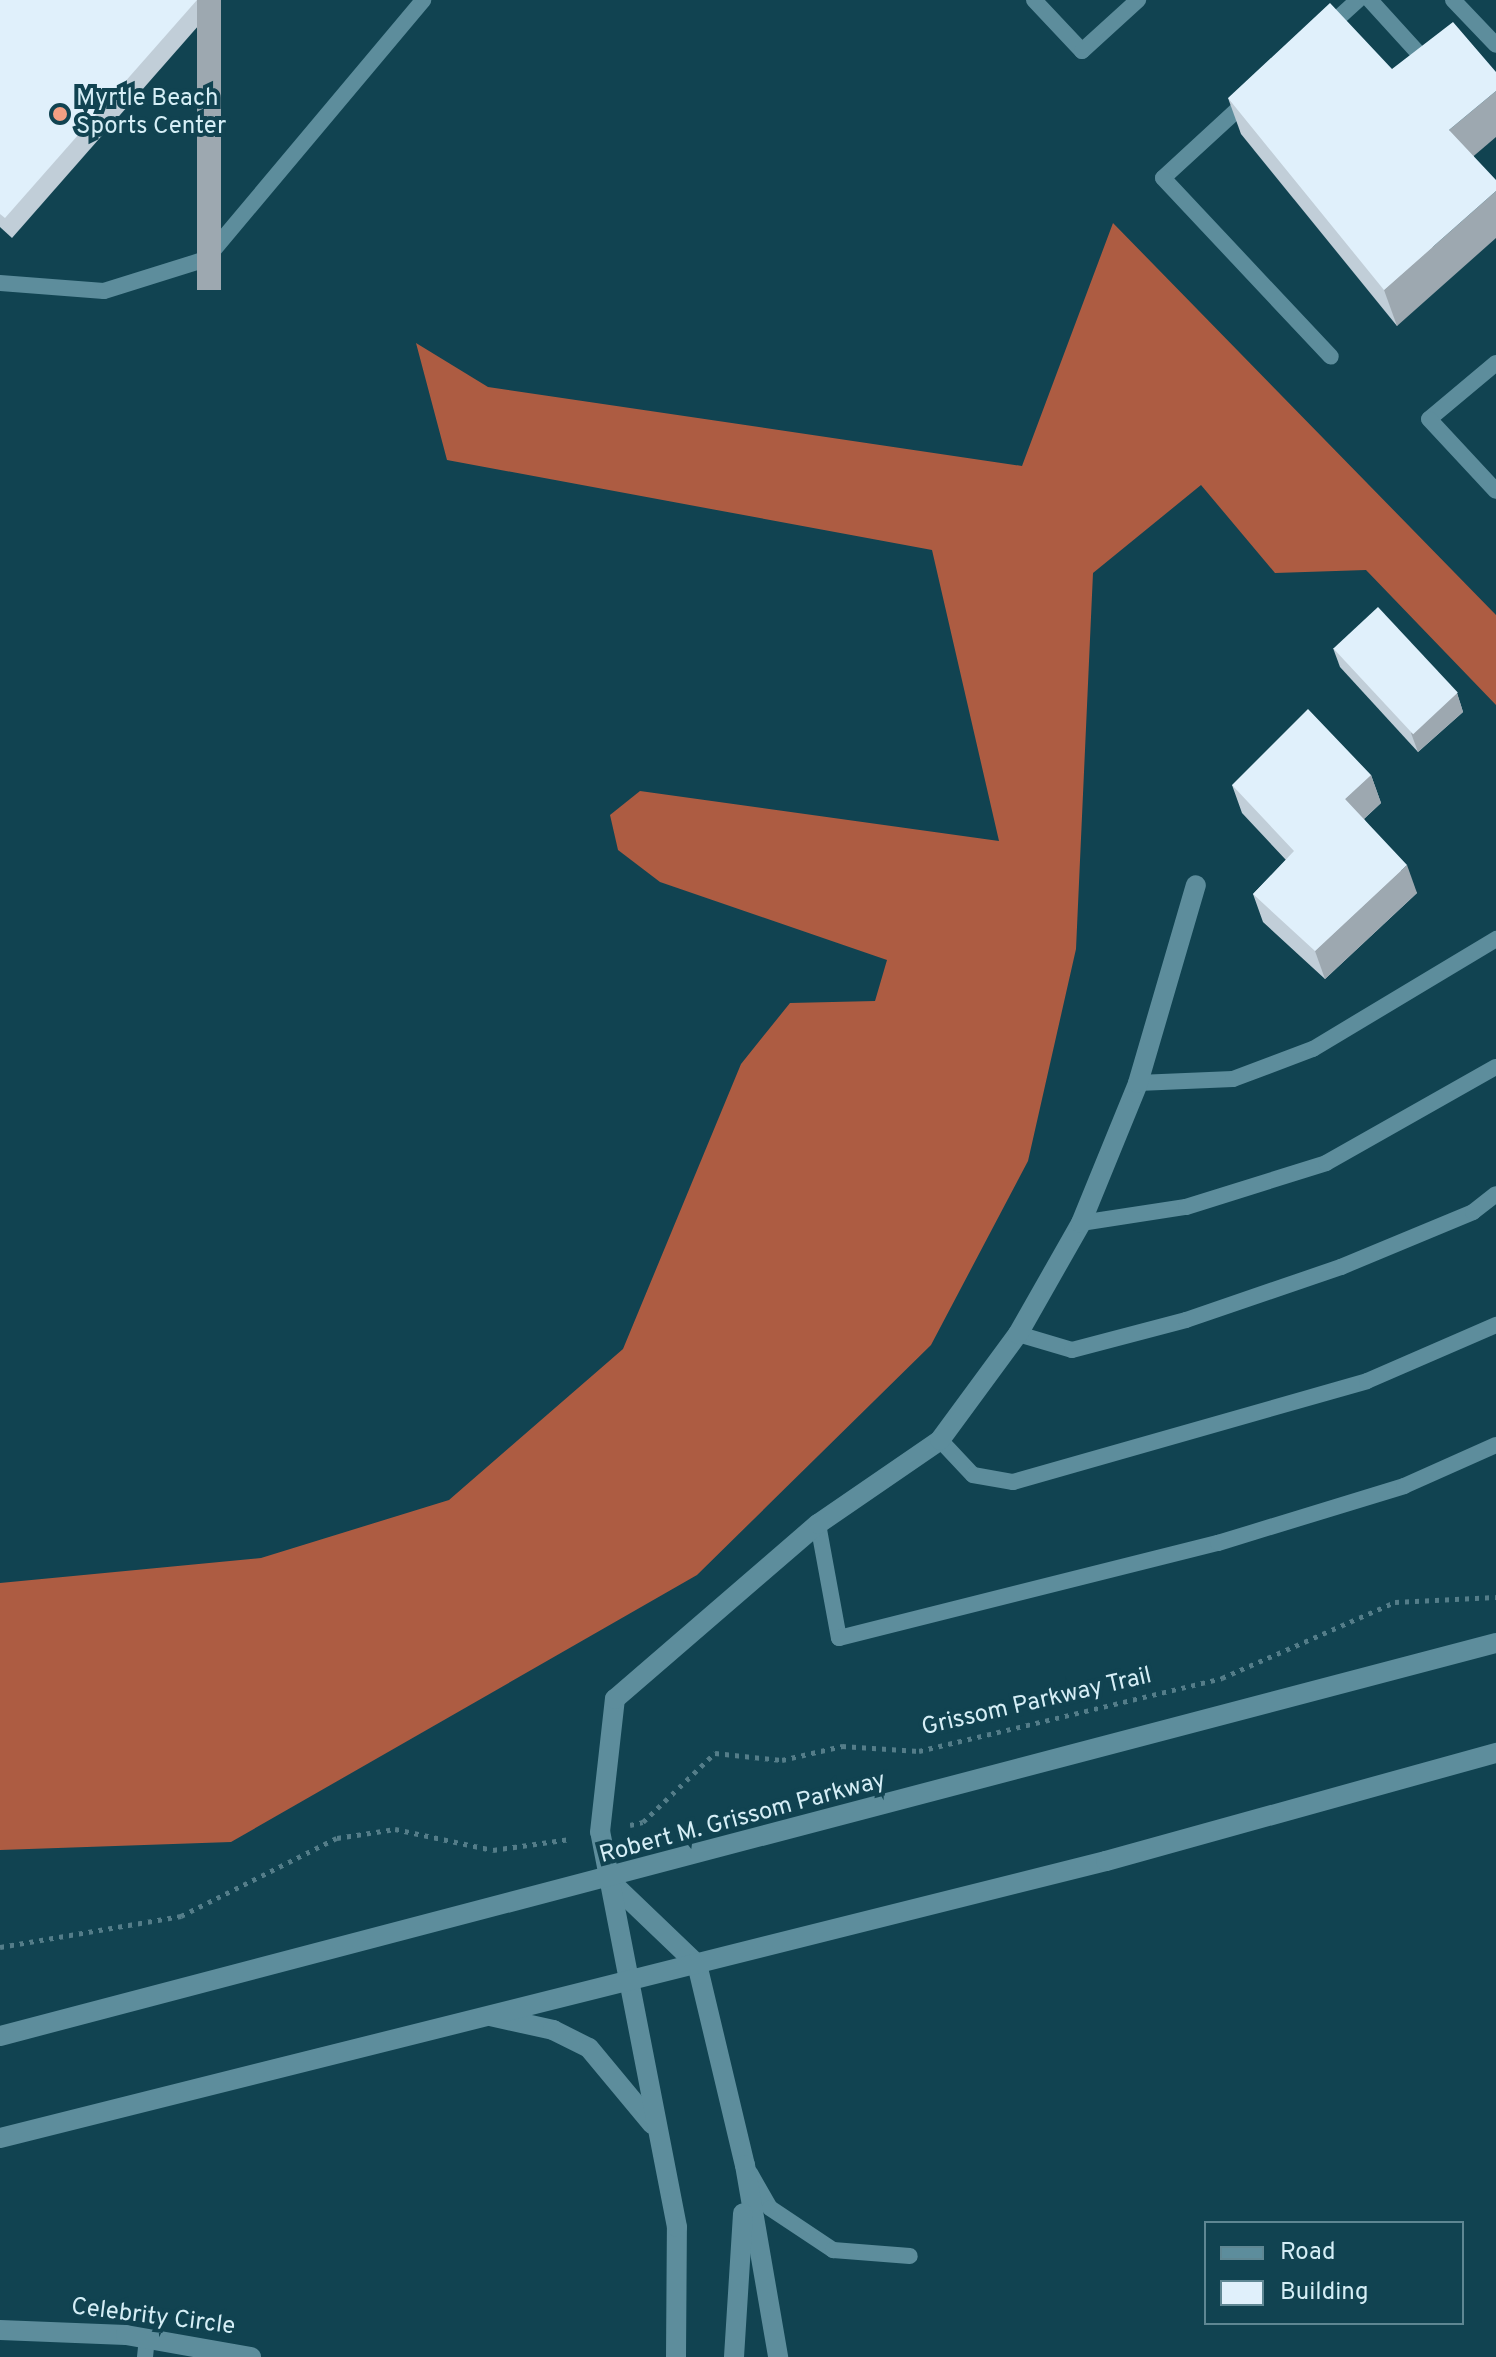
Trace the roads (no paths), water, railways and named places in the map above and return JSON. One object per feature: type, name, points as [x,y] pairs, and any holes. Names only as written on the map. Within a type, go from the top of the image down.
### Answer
[{"type":"main road","points":[[676,2357],[677,2227],[652,2124],[600,1832],[615,1699],[818,1524],[940,1440],[1018,1334],[1081,1223],[1138,1083],[1196,885]]},
{"type":"main road","name":"Robert M. Grissom Parkway","points":[[0,2036],[610,1881],[1496,1643]]},
{"type":"main road","points":[[0,2138],[697,1964],[1496,1753]]},
{"type":"main road","points":[[610,1881],[697,1964],[745,2165],[778,2357]]},
{"type":"main road","points":[[490,2016],[553,2030],[589,2048],[652,2124]]},
{"type":"main road","points":[[734,2357],[745,2165]]},
{"type":"main road","name":"Celebrity Circle","points":[[0,2330],[251,2357]]},
{"type":"lane","points":[[0,283],[104,291],[206,259],[423,0]]},
{"type":"lane","points":[[1034,0],[1082,51],[1138,0]]},
{"type":"lane","points":[[1312,42],[1358,0]]},
{"type":"lane","points":[[1370,0],[1441,78]]},
{"type":"lane","points":[[1453,0],[1496,45]]},
{"type":"lane","points":[[1266,84],[1163,178],[1331,357]]},
{"type":"lane","points":[[1496,363],[1429,419],[1496,491]]},
{"type":"lane","points":[[1138,1083],[1233,1079],[1313,1049],[1496,939]]},
{"type":"lane","points":[[1081,1223],[1186,1207],[1326,1163],[1496,1067]]},
{"type":"lane","points":[[1018,1334],[1072,1350],[1186,1320],[1341,1267],[1473,1212],[1496,1194]]},
{"type":"lane","points":[[940,1440],[973,1475],[1013,1482],[1367,1381],[1496,1325]]},
{"type":"lane","points":[[818,1524],[839,1638],[1218,1543],[1404,1486],[1496,1445]]},
{"type":"lane","points":[[745,2165],[770,2208],[833,2250],[910,2256]]},
{"type":"place","name":"Myrtle Beach Sports Center","points":[[60,114]]}]
